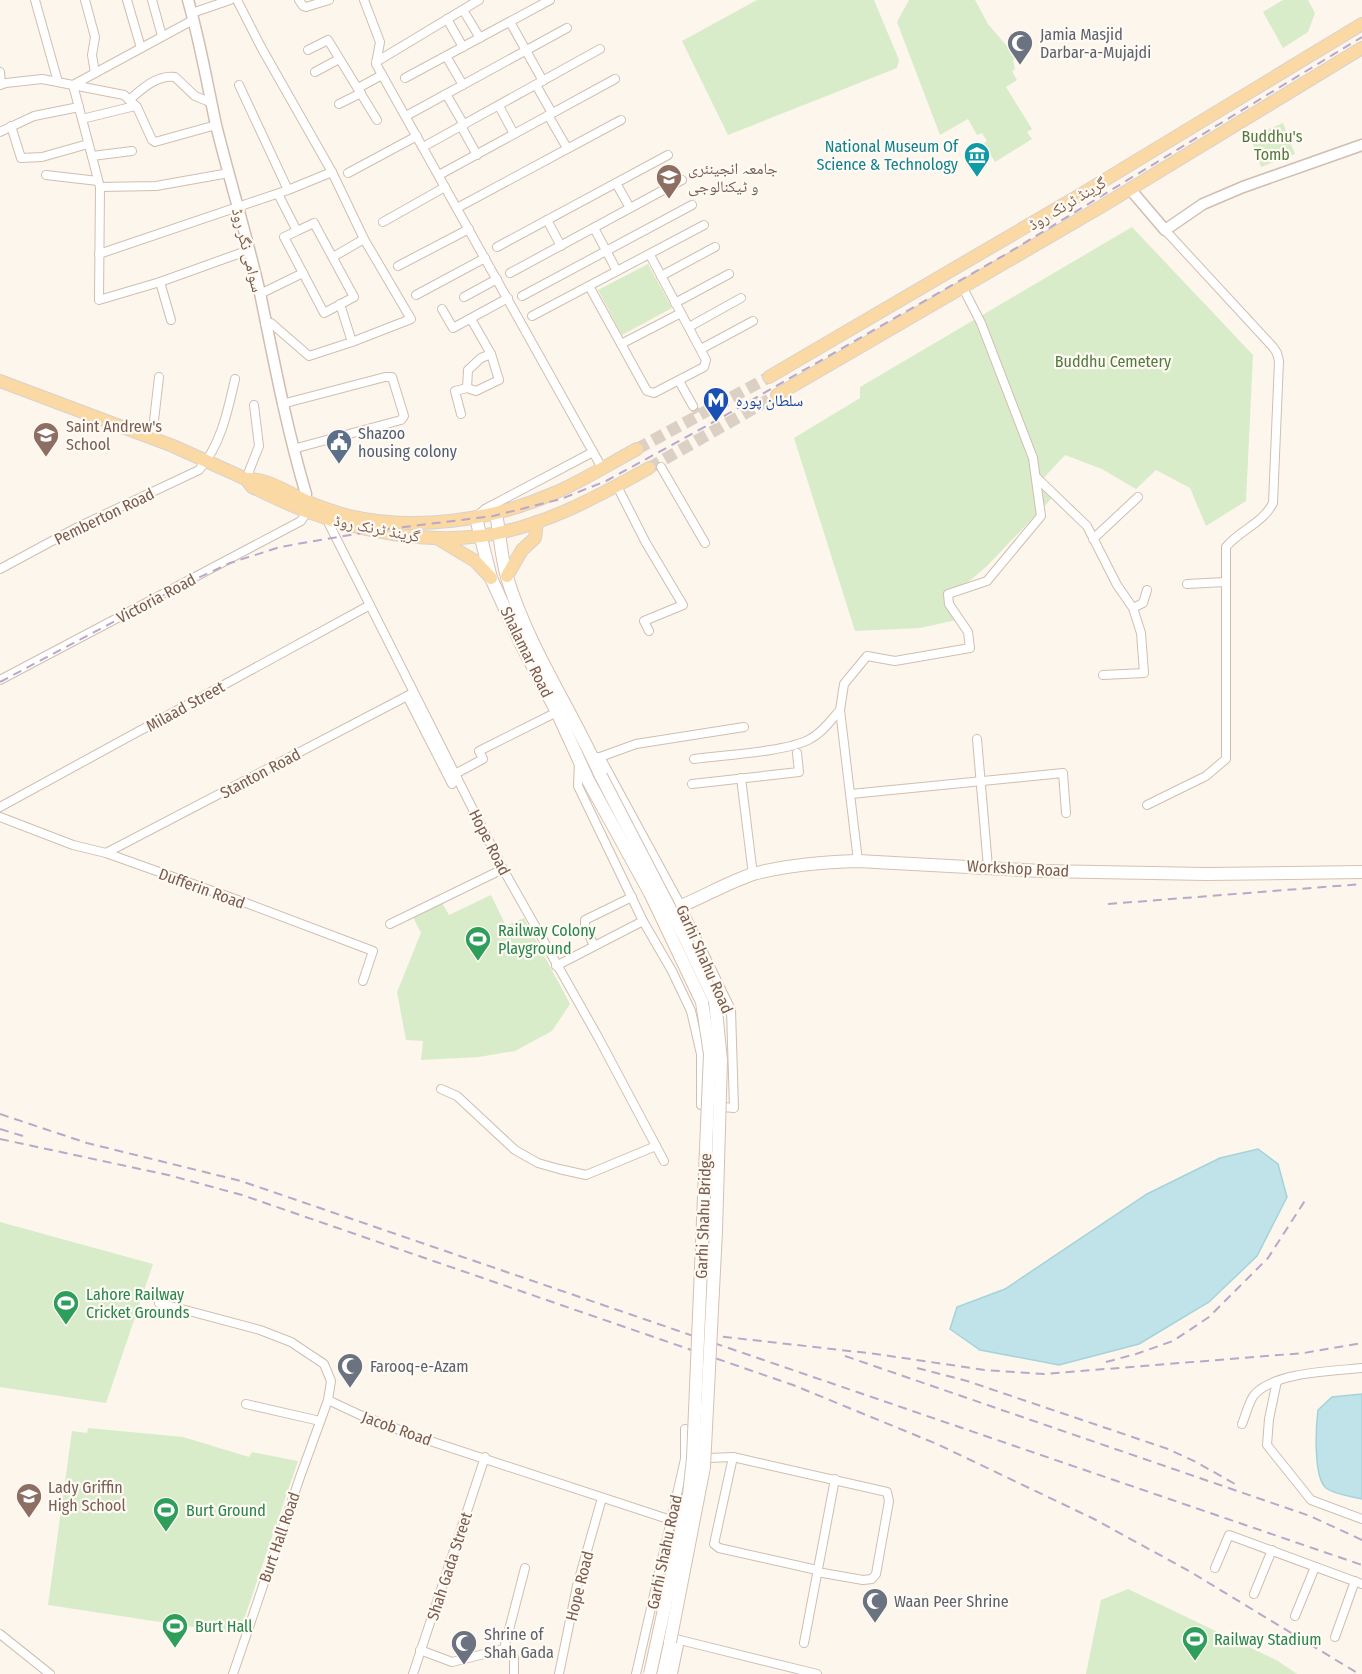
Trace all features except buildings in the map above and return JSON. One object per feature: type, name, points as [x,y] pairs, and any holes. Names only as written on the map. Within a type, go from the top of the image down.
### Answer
[{"type":"main road","name":"گرینڈ ٹرنک روڈ","points":[[769,377],[1080,195],[1362,24]]},
{"type":"main road","name":"گرینڈ ٹرنک روڈ","points":[[777,395],[1130,189],[1362,48]]},
{"type":"main road","name":"گرینڈ ٹرنک روڈ","points":[[0,381],[152,438],[246,479],[252,487],[305,506],[382,521],[431,521],[476,518],[496,514],[552,495],[637,449]]},
{"type":"main road","name":"گرینڈ ٹرنک روڈ","points":[[305,506],[326,518],[376,531],[437,537],[481,536],[537,522],[655,468]]},
{"type":"main road","name":"Shalamar Road","points":[[496,514],[507,576],[531,636],[596,757],[595,779]]},
{"type":"main road","name":"Shalamar Road","points":[[476,518],[491,578],[522,646],[557,712],[579,762],[595,779]]},
{"type":"main road","points":[[507,576],[522,550],[535,538],[537,522]]},
{"type":"main road","points":[[437,537],[475,561],[491,578]]},
{"type":"main road","name":"Garhi Shahu Bridge","points":[[595,779],[715,1001],[721,1060],[716,1231],[704,1467],[675,1641],[663,1674]]},
{"type":"main road","name":"Garhi Shahu Bridge","points":[[595,779],[702,1002],[710,1054],[693,1458],[688,1495],[650,1674]]},
{"type":"main road","name":"Workshop Road","points":[[681,906],[753,874],[804,864],[858,861],[1041,870],[1207,874],[1362,872]]},
{"type":"street","points":[[35,0],[57,82]]},
{"type":"street","points":[[85,0],[95,37],[92,55],[95,73]]},
{"type":"street","points":[[127,0],[141,48]]},
{"type":"street","points":[[152,0],[162,36]]},
{"type":"street","name":"سوامی نگر روڈ","points":[[188,0],[216,125],[260,294],[282,404],[306,494],[305,506]]},
{"type":"street","points":[[73,85],[162,36],[193,16],[230,0]]},
{"type":"street","points":[[237,0],[332,172],[364,238],[411,319],[309,356],[271,323],[265,323]]},
{"type":"street","points":[[299,0],[306,7],[329,0]]},
{"type":"street","points":[[364,0],[380,42],[376,62],[382,75],[602,468]]},
{"type":"street","points":[[376,62],[479,0]]},
{"type":"street","points":[[405,78],[550,0]]},
{"type":"street","points":[[463,10],[480,38]]},
{"type":"street","points":[[447,19],[463,47]]},
{"type":"street","points":[[510,22],[540,83],[550,114],[567,148]]},
{"type":"street","points":[[406,116],[567,28]]},
{"type":"street","points":[[308,50],[328,40],[377,120]]},
{"type":"street","points":[[423,147],[600,49]]},
{"type":"street","points":[[446,56],[463,85]]},
{"type":"street","points":[[315,72],[339,59]]},
{"type":"street","points":[[0,72],[1,85],[42,80],[124,95],[132,103],[155,142],[216,125]]},
{"type":"street","points":[[339,104],[382,75]]},
{"type":"street","points":[[82,119],[132,103],[148,84],[171,76],[195,96],[212,103]]},
{"type":"street","points":[[439,175],[615,78]]},
{"type":"street","points":[[73,85],[99,184],[99,300],[160,282],[249,250]]},
{"type":"street","points":[[239,85],[288,190]]},
{"type":"street","points":[[446,94],[477,154]]},
{"type":"street","points":[[498,106],[514,134]]},
{"type":"street","points":[[0,132],[34,116],[79,107]]},
{"type":"street","points":[[457,208],[621,120]]},
{"type":"street","points":[[11,126],[21,158],[42,157],[88,144]]},
{"type":"street","points":[[348,173],[417,136]]},
{"type":"street","points":[[1165,230],[1203,204],[1362,145]]},
{"type":"street","points":[[92,156],[132,151]]},
{"type":"street","points":[[497,247],[668,155]]},
{"type":"street","points":[[99,254],[278,194],[332,172]]},
{"type":"street","points":[[46,175],[99,184],[156,186],[229,173]]},
{"type":"street","points":[[510,273],[682,180]]},
{"type":"street","points":[[616,183],[630,208]]},
{"type":"street","points":[[383,222],[445,187]]},
{"type":"street","points":[[1130,189],[1277,353],[1273,503],[1265,516],[1226,547],[1226,759],[1206,776],[1147,805]]},
{"type":"street","points":[[278,194],[297,231]]},
{"type":"street","points":[[522,296],[692,204]]},
{"type":"street","points":[[547,220],[561,246]]},
{"type":"street","points":[[315,223],[333,257],[354,297],[324,313],[284,237],[315,223]]},
{"type":"street","points":[[532,316],[704,225]]},
{"type":"street","points":[[594,228],[617,271]]},
{"type":"street","points":[[398,266],[469,229]]},
{"type":"street","points":[[333,257],[364,238]]},
{"type":"street","points":[[661,276],[715,247]]},
{"type":"street","points":[[589,286],[647,391],[654,393],[679,381],[704,367],[706,360],[650,255]]},
{"type":"street","points":[[416,294],[485,258]]},
{"type":"street","points":[[260,294],[303,273]]},
{"type":"street","points":[[675,303],[729,274]]},
{"type":"street","points":[[464,297],[497,279]]},
{"type":"street","points":[[160,282],[171,320]]},
{"type":"street","points":[[858,861],[840,710],[844,684],[867,656],[895,661],[970,648],[968,632],[949,604],[948,594],[987,581],[1041,516],[1033,458],[981,323],[963,288]]},
{"type":"street","points":[[441,309],[453,328],[507,298]]},
{"type":"street","points":[[689,327],[741,298]]},
{"type":"street","points":[[340,304],[352,342]]},
{"type":"street","points":[[621,345],[681,313]]},
{"type":"street","points":[[461,414],[455,391],[467,388],[476,391],[499,380],[491,354],[471,318]]},
{"type":"street","points":[[701,349],[753,321]]},
{"type":"street","points":[[467,388],[468,370],[481,358],[491,354]]},
{"type":"street","points":[[152,438],[159,377]]},
{"type":"street","points":[[282,404],[386,377],[392,377],[400,398],[404,416],[401,420],[293,449]]},
{"type":"street","points":[[206,461],[227,414],[235,379]]},
{"type":"street","points":[[679,381],[693,406]]},
{"type":"street","points":[[246,479],[259,446],[254,405]]},
{"type":"street","points":[[476,518],[485,509],[593,452]]},
{"type":"street","name":"Pemberton Road","points":[[0,569],[78,527],[198,470],[206,461]]},
{"type":"street","points":[[655,468],[705,543]]},
{"type":"street","points":[[1036,477],[1087,526],[1117,585],[1133,608],[1141,633],[1144,673],[1103,675]]},
{"type":"street","points":[[618,486],[646,543],[683,605],[645,621],[649,631]]},
{"type":"street","points":[[1094,539],[1138,497]]},
{"type":"street","name":"Victoria Road","points":[[0,680],[301,521],[305,506]]},
{"type":"street","name":"Hope Road","points":[[326,518],[370,605],[410,695],[455,774],[502,869],[598,1037],[664,1161]]},
{"type":"street","points":[[1187,584],[1225,582]]},
{"type":"street","points":[[1133,608],[1143,603],[1147,590]]},
{"type":"street","name":"Milaad Street","points":[[0,807],[370,605]]},
{"type":"street","points":[[410,695],[452,784]]},
{"type":"street","name":"Stanton Road","points":[[106,853],[410,695]]},
{"type":"street","points":[[694,759],[792,746],[818,734],[840,710]]},
{"type":"street","points":[[455,774],[483,759],[479,751],[557,712]]},
{"type":"street","points":[[596,757],[636,744],[744,727]]},
{"type":"street","points":[[977,739],[988,867]]},
{"type":"street","points":[[692,784],[799,772],[797,753]]},
{"type":"street","name":"Garhi Shahu Road","points":[[579,762],[578,786],[643,921],[672,971],[694,1021],[701,1054],[701,1105],[734,1108],[731,1011],[681,906],[596,757]]},
{"type":"street","points":[[851,794],[1063,773],[1066,813]]},
{"type":"street","points":[[741,778],[753,874]]},
{"type":"street","name":"Dufferin Road","points":[[0,817],[73,845],[106,853],[373,951],[363,981]]},
{"type":"street","points":[[390,924],[502,869]]},
{"type":"street","points":[[594,946],[585,920],[632,897]]},
{"type":"street","points":[[556,966],[643,921]]},
{"type":"street","points":[[441,1089],[457,1096],[515,1150],[538,1163],[559,1169],[586,1175],[656,1146]]},
{"type":"street","points":[[159,1302],[260,1330],[291,1342],[324,1364],[331,1381],[328,1400]]},
{"type":"street","points":[[1242,1424],[1254,1395],[1277,1381],[1300,1374],[1362,1368]]},
{"type":"street","points":[[1277,1381],[1269,1419],[1267,1445],[1311,1500],[1362,1519]]},
{"type":"street","name":"Burt Hall Road","points":[[233,1674],[328,1400]]},
{"type":"street","name":"Jacob Road","points":[[328,1400],[421,1438],[485,1457],[671,1520]]},
{"type":"street","points":[[246,1404],[320,1421]]},
{"type":"street","name":"Garhi Shahu Road","points":[[636,1674],[684,1459],[685,1429]]},
{"type":"street","name":"Shah Gada Street","points":[[413,1674],[485,1457]]},
{"type":"street","points":[[684,1459],[733,1457],[884,1490],[889,1496],[876,1574],[869,1580],[863,1580],[719,1548],[714,1544],[733,1457]]},
{"type":"street","points":[[804,1643],[835,1479]]},
{"type":"street","name":"Hope Road","points":[[559,1674],[577,1586],[602,1498]]},
{"type":"street","points":[[1215,1568],[1229,1535],[1358,1583],[1335,1637]]},
{"type":"street","points":[[1254,1594],[1272,1550]]},
{"type":"street","points":[[1295,1616],[1315,1567]]},
{"type":"street","points":[[504,1649],[525,1569]]},
{"type":"street","points":[[647,1631],[675,1641],[798,1672],[817,1674]]},
{"type":"street","points":[[0,1634],[51,1674]]},
{"type":"street","points":[[672,1674],[675,1641]]},
{"type":"street","points":[[420,1650],[452,1662],[504,1649]]},
{"type":"street","points":[[504,1649],[514,1658],[515,1674]]},
{"type":"green space","points":[[757,0],[874,0],[899,60],[897,68],[728,135],[682,41]]},
{"type":"green space","points":[[909,0],[975,0],[988,24],[1017,58],[1013,60],[1015,69],[1012,71],[1017,80],[1006,87],[1032,129],[1027,132],[1032,139],[995,162],[984,143],[987,141],[982,133],[977,135],[968,119],[940,135],[897,22]]},
{"type":"green space","points":[[1283,0],[1308,0],[1315,13],[1308,32],[1283,48],[1263,12]]},
{"type":"green space","name":"Buddhu's Tomb","points":[[1283,123],[1295,154],[1261,167],[1250,137]]},
{"type":"green space","name":"Buddhu Cemetery","points":[[1132,227],[1253,355],[1246,501],[1206,526],[1190,488],[1156,470],[1136,489],[1102,469],[1065,455],[1040,482],[1054,496],[986,567],[949,598],[961,619],[920,628],[855,631],[794,438],[860,398],[860,387]]},
{"type":"green space","points":[[648,264],[672,308],[622,335],[598,290]]},
{"type":"green space","name":"Railway Colony Playground","points":[[491,895],[506,926],[524,918],[570,1004],[552,1031],[515,1051],[479,1057],[421,1060],[423,1041],[406,1040],[397,992],[421,933],[412,915],[441,901],[449,915]]},
{"type":"green space","name":"Lahore Railway Cricket Grounds","points":[[0,1222],[153,1264],[106,1403],[0,1387]]},
{"type":"green space","name":"Burt Ground","points":[[88,1428],[183,1437],[249,1457],[252,1452],[298,1461],[239,1634],[48,1605],[72,1431],[87,1433]]},
{"type":"green space","points":[[1128,1589],[1278,1661],[1297,1674],[1086,1674],[1101,1600]]},
{"type":"water","points":[[1258,1149],[1278,1164],[1287,1197],[1257,1256],[1209,1302],[1139,1344],[1059,1365],[980,1350],[950,1329],[957,1307],[1005,1289],[1147,1194],[1220,1158]]},
{"type":"water","points":[[1362,1394],[1362,1499],[1338,1494],[1326,1488],[1319,1473],[1316,1439],[1318,1410],[1332,1397]]},
{"type":"tunnel","points":[[637,449],[769,377]]},
{"type":"tunnel","points":[[649,468],[777,395]]},
{"type":"tunnel","points":[[693,406],[699,416]]},
{"type":"railway","points":[[0,682],[183,585],[230,563],[280,547],[380,530],[493,516],[561,499],[606,481],[1008,253],[1362,37]]},
{"type":"railway","points":[[1108,904],[1362,884]]},
{"type":"railway","points":[[0,1114],[87,1143],[241,1181],[1362,1565]]},
{"type":"railway","points":[[0,1129],[26,1137]]},
{"type":"railway","points":[[0,1139],[168,1175],[242,1195],[793,1385],[937,1444],[1094,1519],[1189,1571],[1359,1674]]},
{"type":"railway","points":[[1106,1362],[1173,1341],[1209,1317],[1268,1258],[1306,1199]]},
{"type":"railway","points":[[708,1335],[876,1354],[985,1370],[1044,1374],[1304,1353],[1362,1343]]},
{"type":"railway","points":[[845,1356],[1310,1516],[1362,1540]]},
{"type":"railway","points":[[917,1368],[967,1381],[1168,1449],[1235,1484]]},
{"type":"place","name":"Jamia Masjid Darbar-a-Mujajdi","points":[[1020,66]]},
{"type":"place","name":"National Museum Of Science & Technology","points":[[977,178]]},
{"type":"place","name":"جامعہ انجینئری و ٹیکنالوجی","points":[[669,200]]},
{"type":"place","name":"سلطان پورہ","points":[[716,423]]},
{"type":"place","name":"Saint Andrew's School","points":[[46,458]]},
{"type":"place","name":"Shazoo housing colony","points":[[339,465]]},
{"type":"place","name":"Railway Colony Playground","points":[[478,962]]},
{"type":"place","name":"Lahore Railway Cricket Grounds","points":[[66,1326]]},
{"type":"place","name":"Farooq-e-Azam","points":[[350,1389]]},
{"type":"place","name":"Lady Griffin High School","points":[[29,1519]]},
{"type":"place","name":"Burt Ground","points":[[166,1533]]},
{"type":"place","name":"Waan Peer Shrine","points":[[875,1624]]},
{"type":"place","name":"Burt Hall","points":[[175,1649]]},
{"type":"place","name":"Railway Stadium","points":[[1195,1662]]},
{"type":"place","name":"Shrine of Shah Gada","points":[[464,1666]]}]
